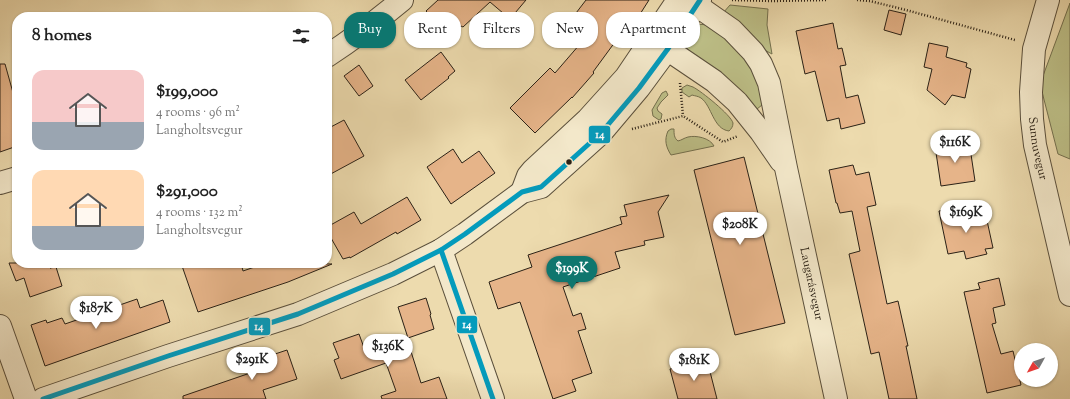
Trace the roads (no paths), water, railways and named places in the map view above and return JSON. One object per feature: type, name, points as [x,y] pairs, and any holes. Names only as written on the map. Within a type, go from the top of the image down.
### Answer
[{"type":"street","points":[[332,53],[402,0]]},
{"type":"street","name":"Sunnuvegur","points":[[1048,0],[1034,49],[1031,92],[1032,119],[1035,145],[1070,295]]},
{"type":"street","points":[[682,12],[690,1]]},
{"type":"street","name":"Laugarásvegur","points":[[690,1],[732,30],[753,52],[761,64],[769,83],[836,399]]},
{"type":"street","points":[[43,399],[168,356],[298,314],[393,274],[441,250],[522,192],[528,176],[550,166],[594,126],[632,82],[657,48]]},
{"type":"street","name":"Laugarásvegur","points":[[663,48],[714,82],[737,102],[761,132],[786,168]]},
{"type":"street","points":[[0,183],[12,179]]},
{"type":"street","points":[[441,250],[493,399]]},
{"type":"street","points":[[0,326],[26,399]]}]
